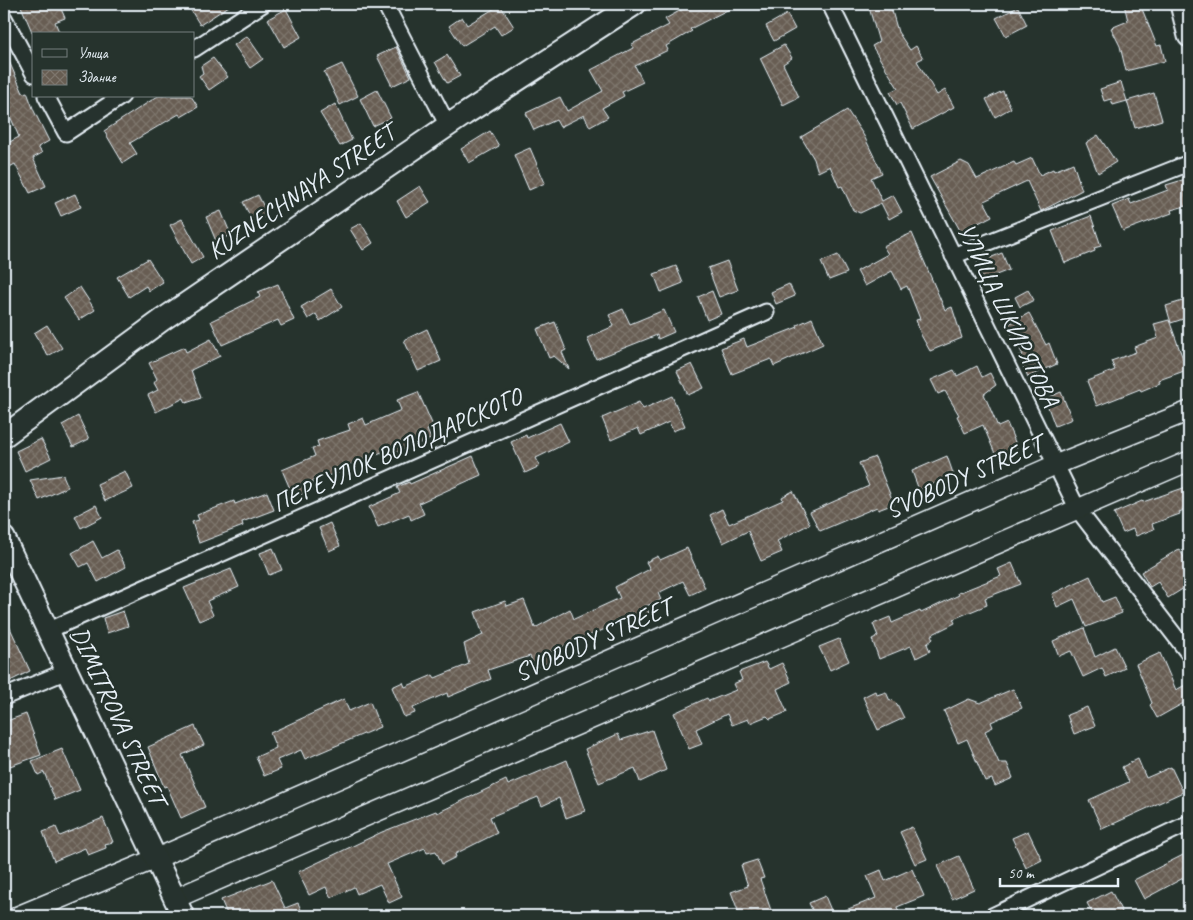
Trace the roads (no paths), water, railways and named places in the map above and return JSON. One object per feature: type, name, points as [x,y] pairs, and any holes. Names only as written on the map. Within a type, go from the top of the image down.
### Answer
[{"type":"main road","name":"KUZNECHNAYA STREET","points":[[4,436],[162,320],[448,126],[636,4]]},
{"type":"main road","points":[[1181,4],[1189,36]]},
{"type":"main road","name":"DIMITROVA STREET","points":[[4,538],[179,907]]},
{"type":"street","points":[[195,48],[263,4]]},
{"type":"street","points":[[385,4],[448,126]]},
{"type":"street","name":"УЛИЦА ШКИРЯТОВА","points":[[830,4],[1078,510],[1189,654]]},
{"type":"street","points":[[4,18],[32,70]]},
{"type":"street","points":[[47,98],[66,134],[119,98]]},
{"type":"street","points":[[953,256],[1189,163]]},
{"type":"street","name":"ПЕРЕУЛОК ВОЛОДАРСКОГО","points":[[48,631],[766,312]]},
{"type":"street","name":"SVOBODY STREET","points":[[18,916],[156,859],[1055,465],[1189,411]]},
{"type":"street","points":[[179,907],[1189,461]]},
{"type":"street","points":[[4,697],[67,671]]},
{"type":"street","points":[[992,916],[1189,823]]}]
